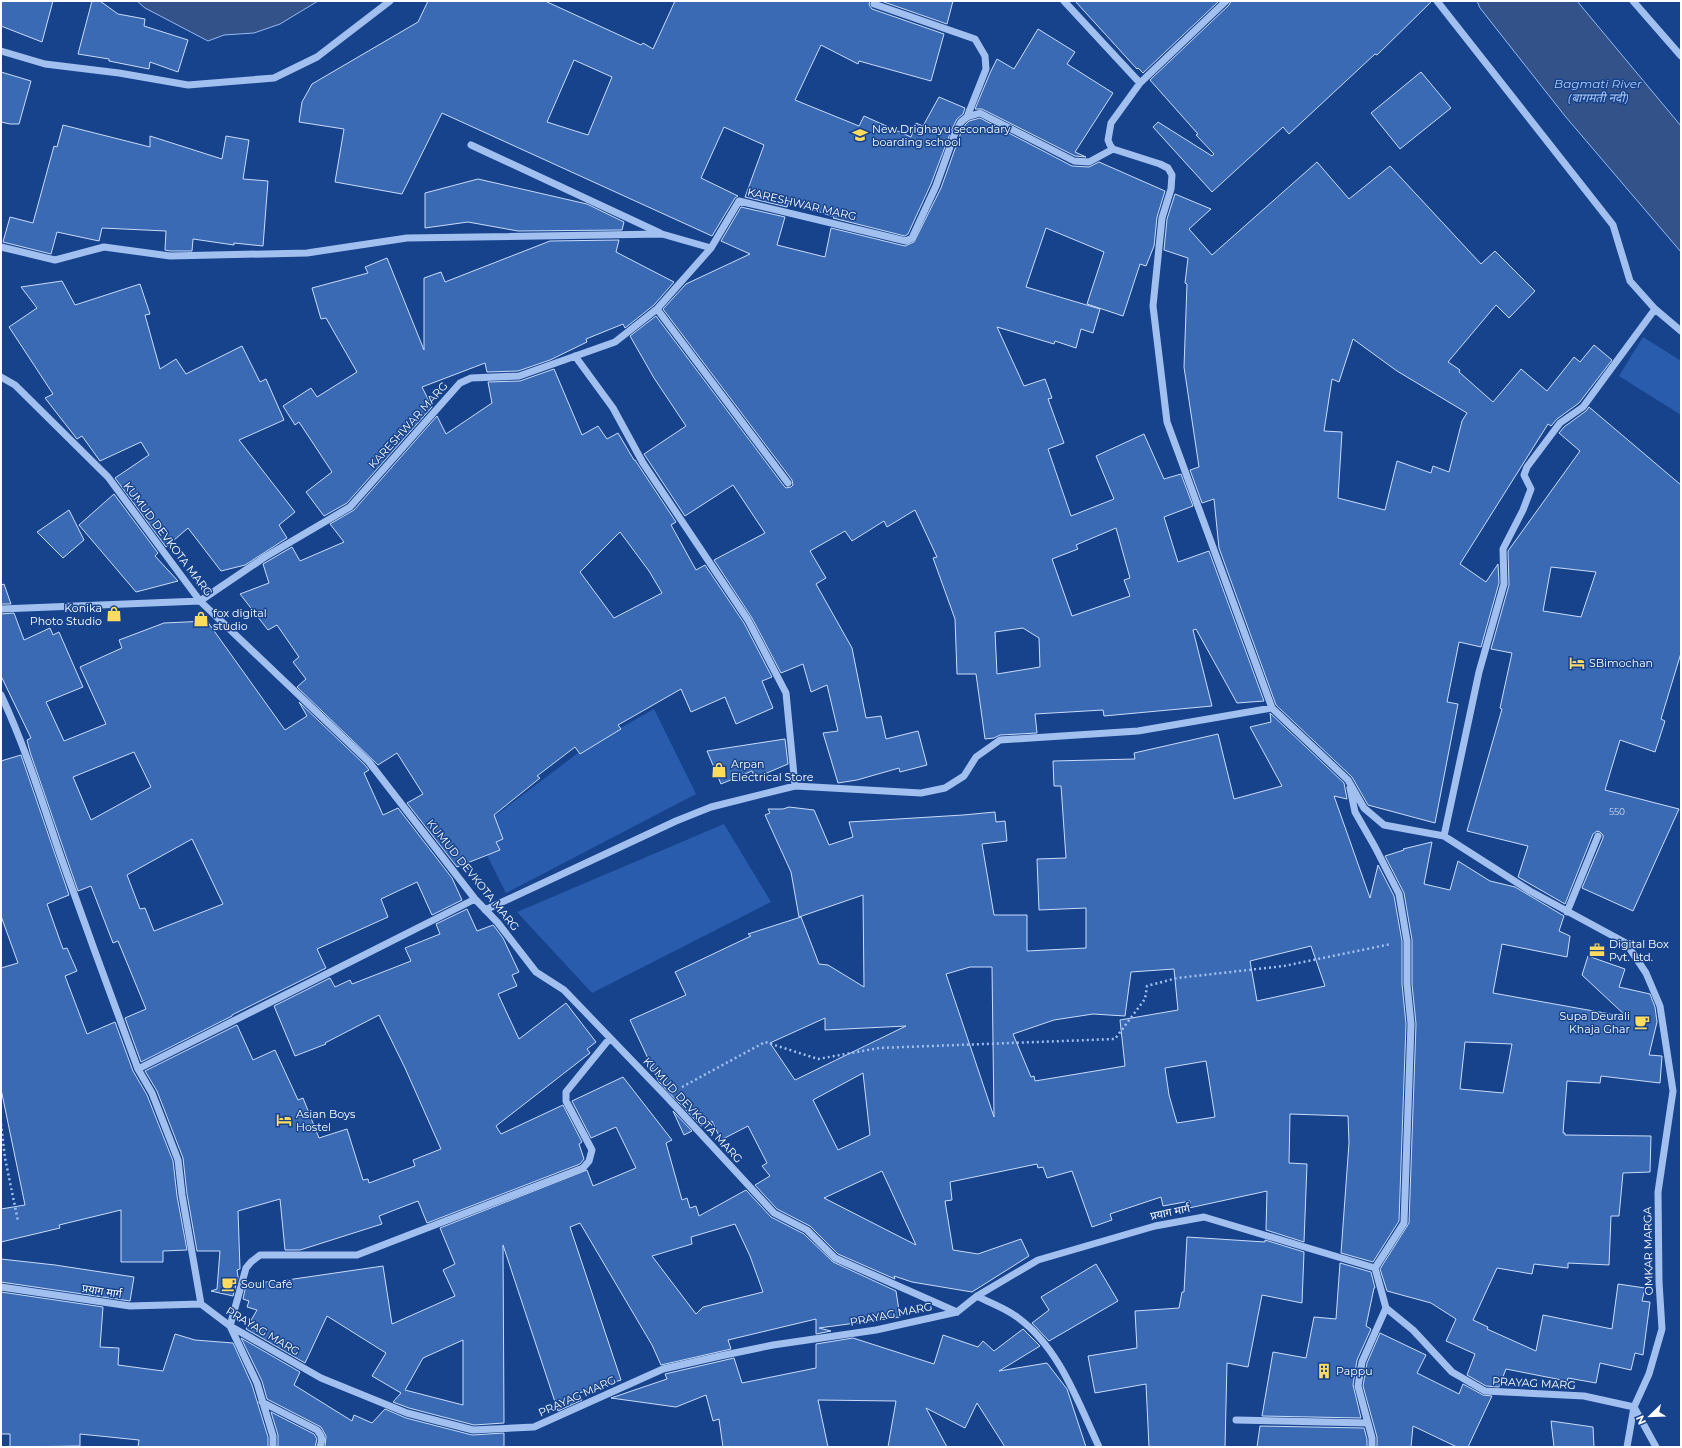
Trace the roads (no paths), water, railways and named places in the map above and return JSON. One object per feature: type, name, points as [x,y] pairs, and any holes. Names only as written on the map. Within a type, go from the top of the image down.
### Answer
[{"type":"street","points":[[1,51],[45,64],[119,73],[188,85],[274,78],[317,56],[390,1]]},
{"type":"street","points":[[1064,1],[1140,83]]},
{"type":"street","points":[[1226,1],[1140,83],[1111,123],[1108,140],[1113,149],[1168,168],[1172,176],[1172,189],[1162,218],[1153,306],[1167,422],[1272,708],[1348,780],[1364,808],[1384,825],[1444,836],[1478,672],[1504,584],[1503,549],[1523,510],[1531,489],[1524,475],[1527,467],[1560,423],[1583,407],[1655,309]]},
{"type":"street","points":[[1437,1],[1613,225],[1630,281],[1655,309],[1681,331]]},
{"type":"street","points":[[1633,1],[1681,56]]},
{"type":"street","points":[[874,4],[975,39],[985,56],[986,69],[967,117]]},
{"type":"street","points":[[967,117],[980,113],[1074,161],[1089,162],[1113,149]]},
{"type":"street","name":"KARESHWAR MARG","points":[[200,601],[265,558],[350,507],[460,383],[471,378],[519,376],[615,342],[657,309],[711,248],[739,201],[906,241],[912,238],[936,186],[955,133],[961,122],[967,117]]},
{"type":"street","points":[[471,145],[662,234],[711,248]]},
{"type":"street","points":[[1,247],[55,260],[104,247],[170,256],[307,253],[407,238],[662,234]]},
{"type":"street","points":[[657,309],[788,483]]},
{"type":"street","points":[[575,356],[613,408],[643,463],[748,620],[786,692],[794,786]]},
{"type":"street","name":"KUMUD DEVKOTA MARG","points":[[1,377],[15,385],[108,477],[200,601],[369,762],[474,899],[498,923],[536,972],[564,990],[666,1096],[774,1213],[806,1230],[835,1258],[957,1312]]},
{"type":"street","points":[[1,609],[200,601]]},
{"type":"street","points":[[1,695],[13,720],[26,754],[62,860],[138,1069],[152,1093],[178,1160],[182,1195],[201,1304]]},
{"type":"street","points":[[485,910],[676,821],[711,807],[794,786],[921,793],[945,788],[964,776],[976,757],[1000,740],[1138,731],[1272,708]]},
{"type":"street","points":[[1348,780],[1355,812],[1376,847],[1399,894],[1407,941],[1407,984],[1411,1024],[1404,1223],[1375,1268],[1386,1308],[1362,1362],[1358,1386],[1372,1438],[1372,1447]]},
{"type":"street","name":"OMKAR MARGA","points":[[1444,836],[1530,891],[1626,943],[1646,973],[1660,1006],[1673,1090],[1658,1192],[1659,1282],[1662,1329],[1649,1374],[1634,1407],[1628,1447]]},
{"type":"street","points":[[1567,912],[1598,836]]},
{"type":"street","points":[[138,1069],[474,899]]},
{"type":"street","points":[[274,1447],[273,1436],[257,1383],[230,1326],[246,1268],[260,1255],[357,1255],[583,1168],[589,1161],[592,1150],[566,1101],[566,1092],[610,1038]]},
{"type":"street","points":[[1673,1090],[1681,1093]]},
{"type":"street","name":"प्रयाग मार्ग","points":[[977,1296],[1038,1260],[1154,1226],[1204,1217],[1375,1268]]},
{"type":"street","name":"प्रयाग मार्ग","points":[[1,1287],[130,1306],[201,1304]]},
{"type":"street","points":[[977,1296],[1016,1316],[1036,1333],[1063,1372],[1099,1447]]},
{"type":"street","name":"PRAYAG MARG","points":[[201,1304],[230,1326],[321,1378],[408,1413],[473,1430],[534,1427],[663,1369],[773,1345],[876,1330],[957,1312],[977,1296]]},
{"type":"street","name":"PRAYAG MARG","points":[[1386,1308],[1413,1330],[1452,1372],[1485,1391],[1584,1396],[1634,1407]]},
{"type":"street","points":[[262,1402],[317,1430],[322,1435],[323,1441],[320,1447]]},
{"type":"street","points":[[1634,1407],[1656,1447]]},
{"type":"street","points":[[1236,1420],[1367,1423]]},
{"type":"water","points":[[137,1],[318,1],[280,24],[254,33],[224,35],[208,41],[145,8]]},
{"type":"water","name":"Bagmati River (बागमती नदी)","points":[[1477,1],[1577,1],[1681,126],[1681,252],[1565,116],[1480,8]]},
{"type":"place","name":"New Drighayu secondary boarding school","points":[[860,135]]},
{"type":"place","name":"Konika Photo Studio","points":[[114,614]]},
{"type":"place","name":"fox digital studio","points":[[201,619]]},
{"type":"place","name":"SBimochan","points":[[1577,663]]},
{"type":"place","name":"Arpan Electrical Store","points":[[719,770]]},
{"type":"place","name":"Digital Box Pvt. Ltd.","points":[[1597,950]]},
{"type":"place","name":"Supa Deurali Khaja Ghar","points":[[1642,1022]]},
{"type":"place","name":"Asian Boys Hostel","points":[[284,1120]]},
{"type":"place","name":"Soul Café","points":[[229,1284]]},
{"type":"place","name":"Pappu","points":[[1324,1371]]}]
